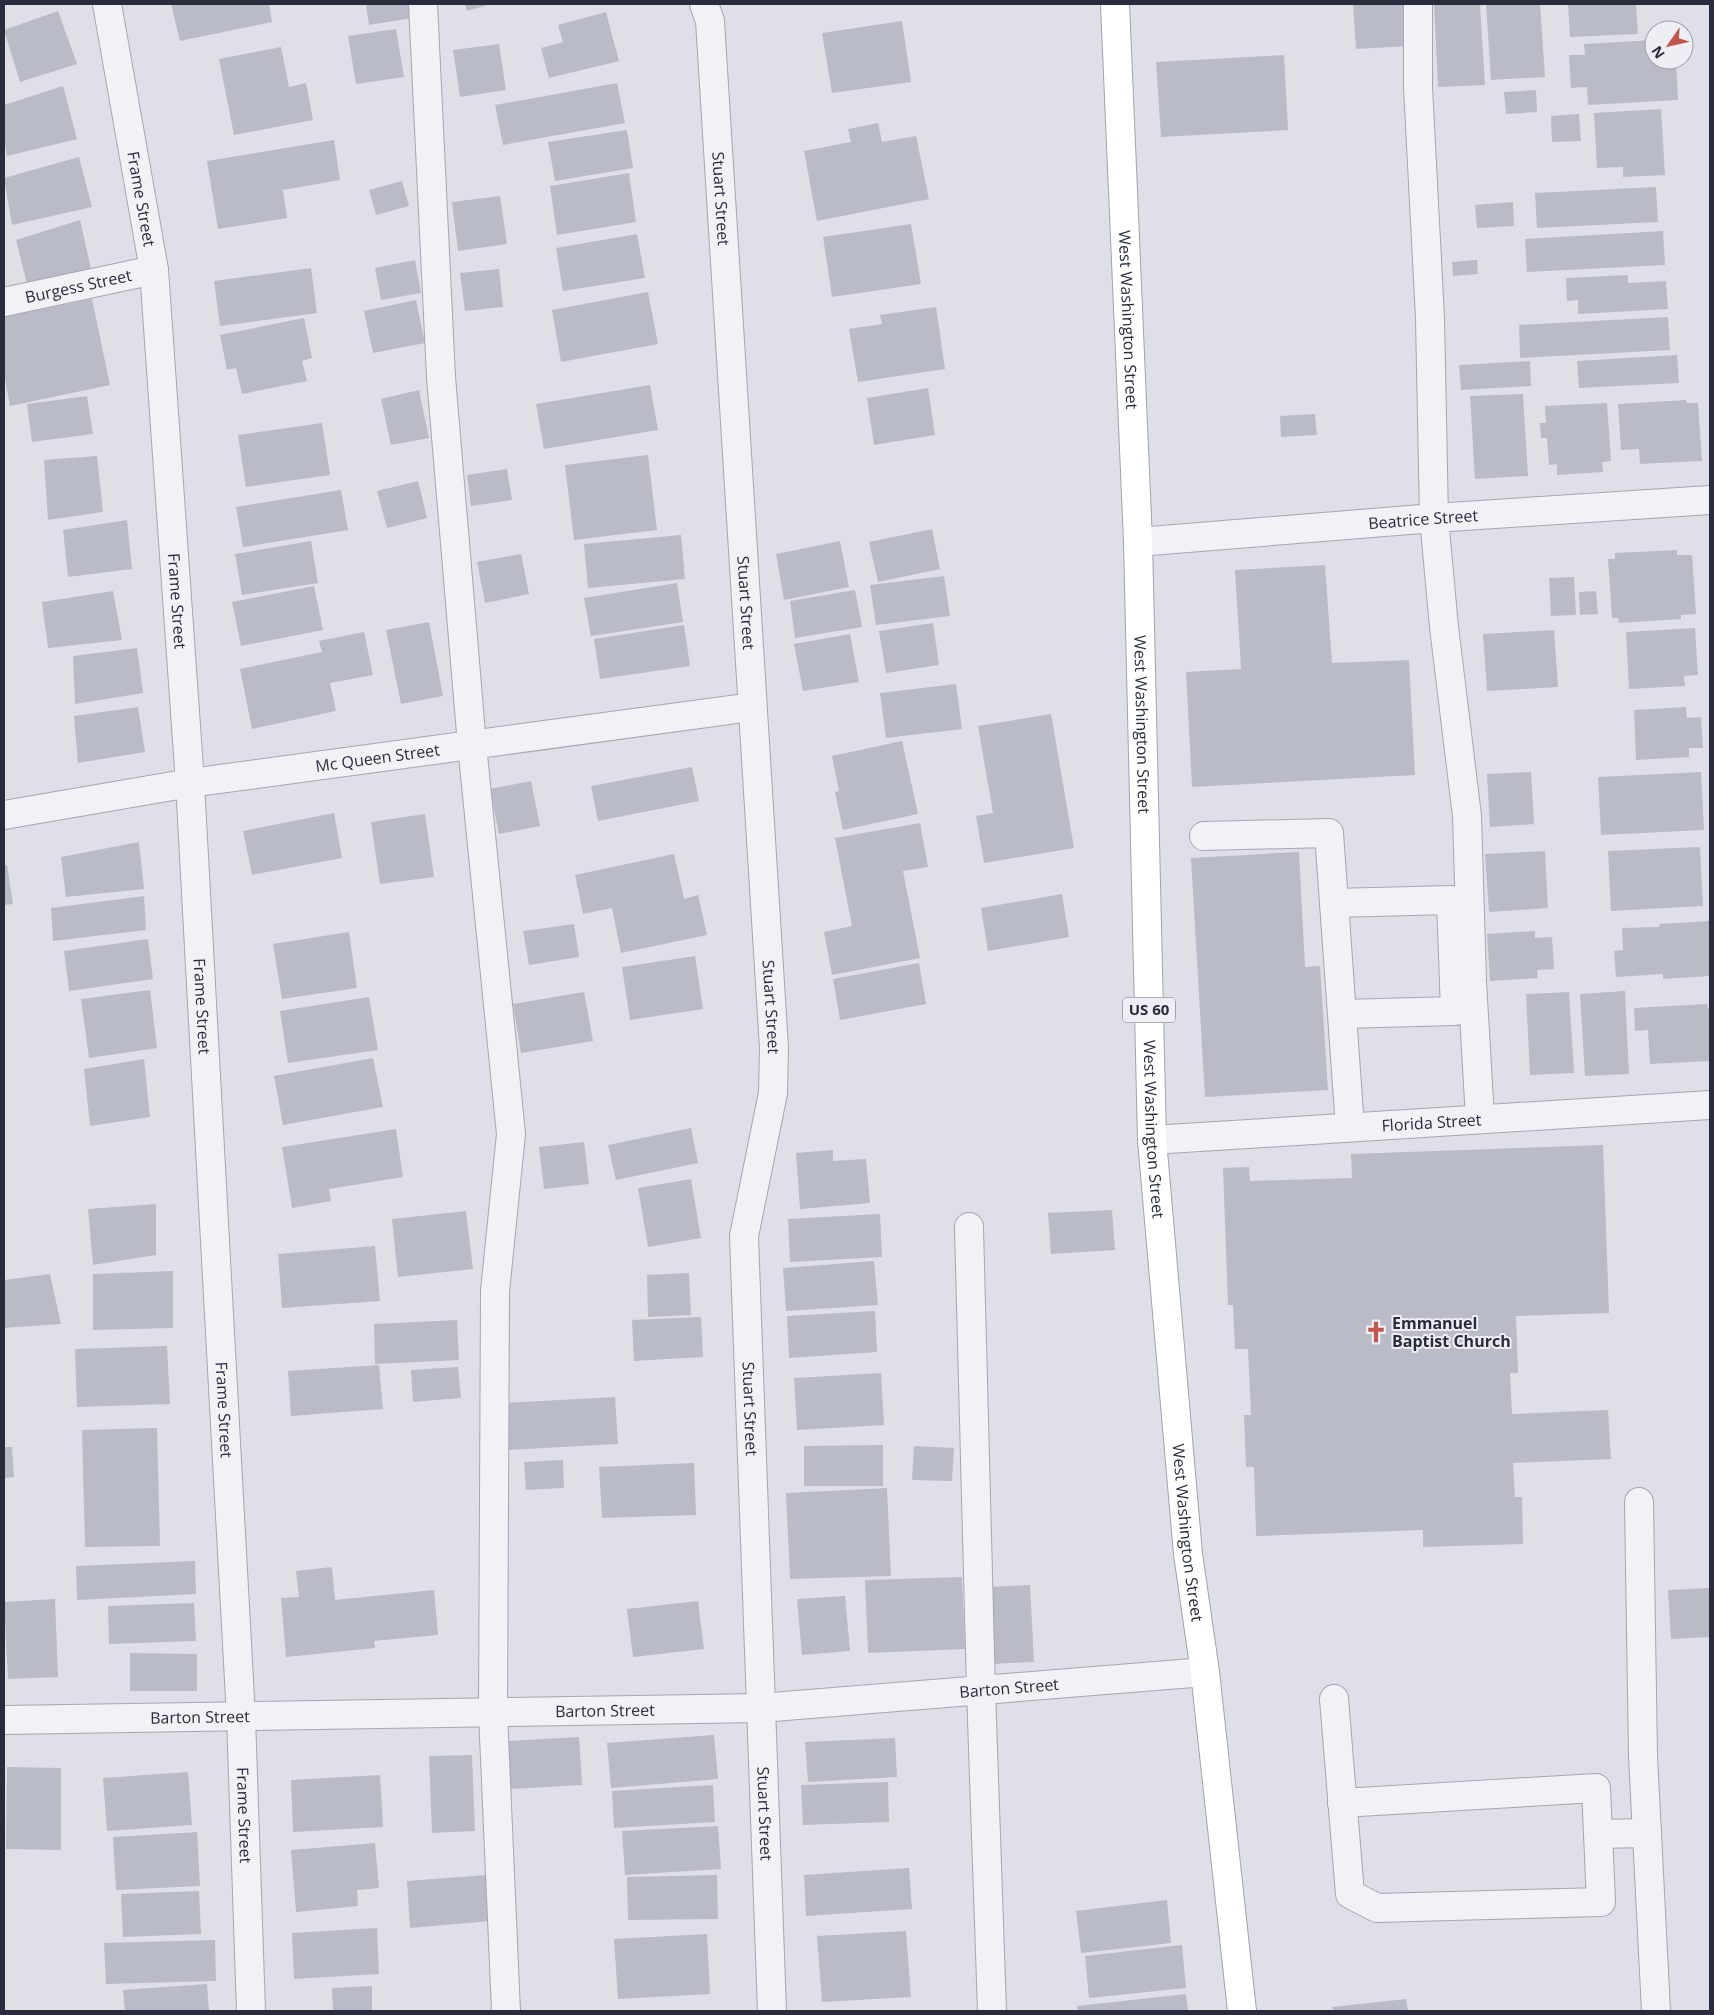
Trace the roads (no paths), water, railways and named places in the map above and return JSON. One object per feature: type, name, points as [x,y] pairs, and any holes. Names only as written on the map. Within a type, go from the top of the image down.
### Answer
[{"type":"main road","name":"West Washington Street","points":[[1115,4],[1138,542],[1152,1140],[1188,1554],[1205,1672],[1242,2011]]},
{"type":"street","name":"Frame Street","points":[[107,4],[154,270],[190,783],[241,1717],[251,2011]]},
{"type":"street","points":[[424,4],[441,377],[472,745],[511,1134],[495,1291],[493,1713],[506,2011]]},
{"type":"street","name":"Stuart Street","points":[[704,4],[710,21],[774,1048],[773,1093],[744,1236],[772,2011]]},
{"type":"street","points":[[1418,4],[1418,88],[1430,318],[1434,518],[1444,627],[1467,816],[1472,981],[1480,1119]]},
{"type":"street","name":"Burgess Street","points":[[4,302],[154,270]]},
{"type":"street","name":"Beatrice Street","points":[[1138,542],[1434,518],[1710,500]]},
{"type":"street","name":"Mc Queen Street","points":[[4,815],[190,783],[752,707]]},
{"type":"street","points":[[1204,836],[1329,833],[1350,1127]]},
{"type":"street","points":[[1334,903],[1451,900],[1455,1011],[1342,1014]]},
{"type":"street","name":"Florida Street","points":[[1152,1140],[1710,1105]]},
{"type":"street","points":[[969,1226],[981,1690],[992,2011]]},
{"type":"street","points":[[1640,1502],[1643,1756],[1656,2011]]},
{"type":"street","name":"Barton Street","points":[[4,1720],[761,1708],[1205,1672]]},
{"type":"street","points":[[1334,1699],[1342,1803],[1350,1894],[1377,1908],[1601,1902],[1596,1788],[1342,1803]]},
{"type":"street","points":[[1598,1834],[1648,1833]]},
{"type":"place","name":"Emmanuel Baptist Church","points":[[1376,1332]]}]
